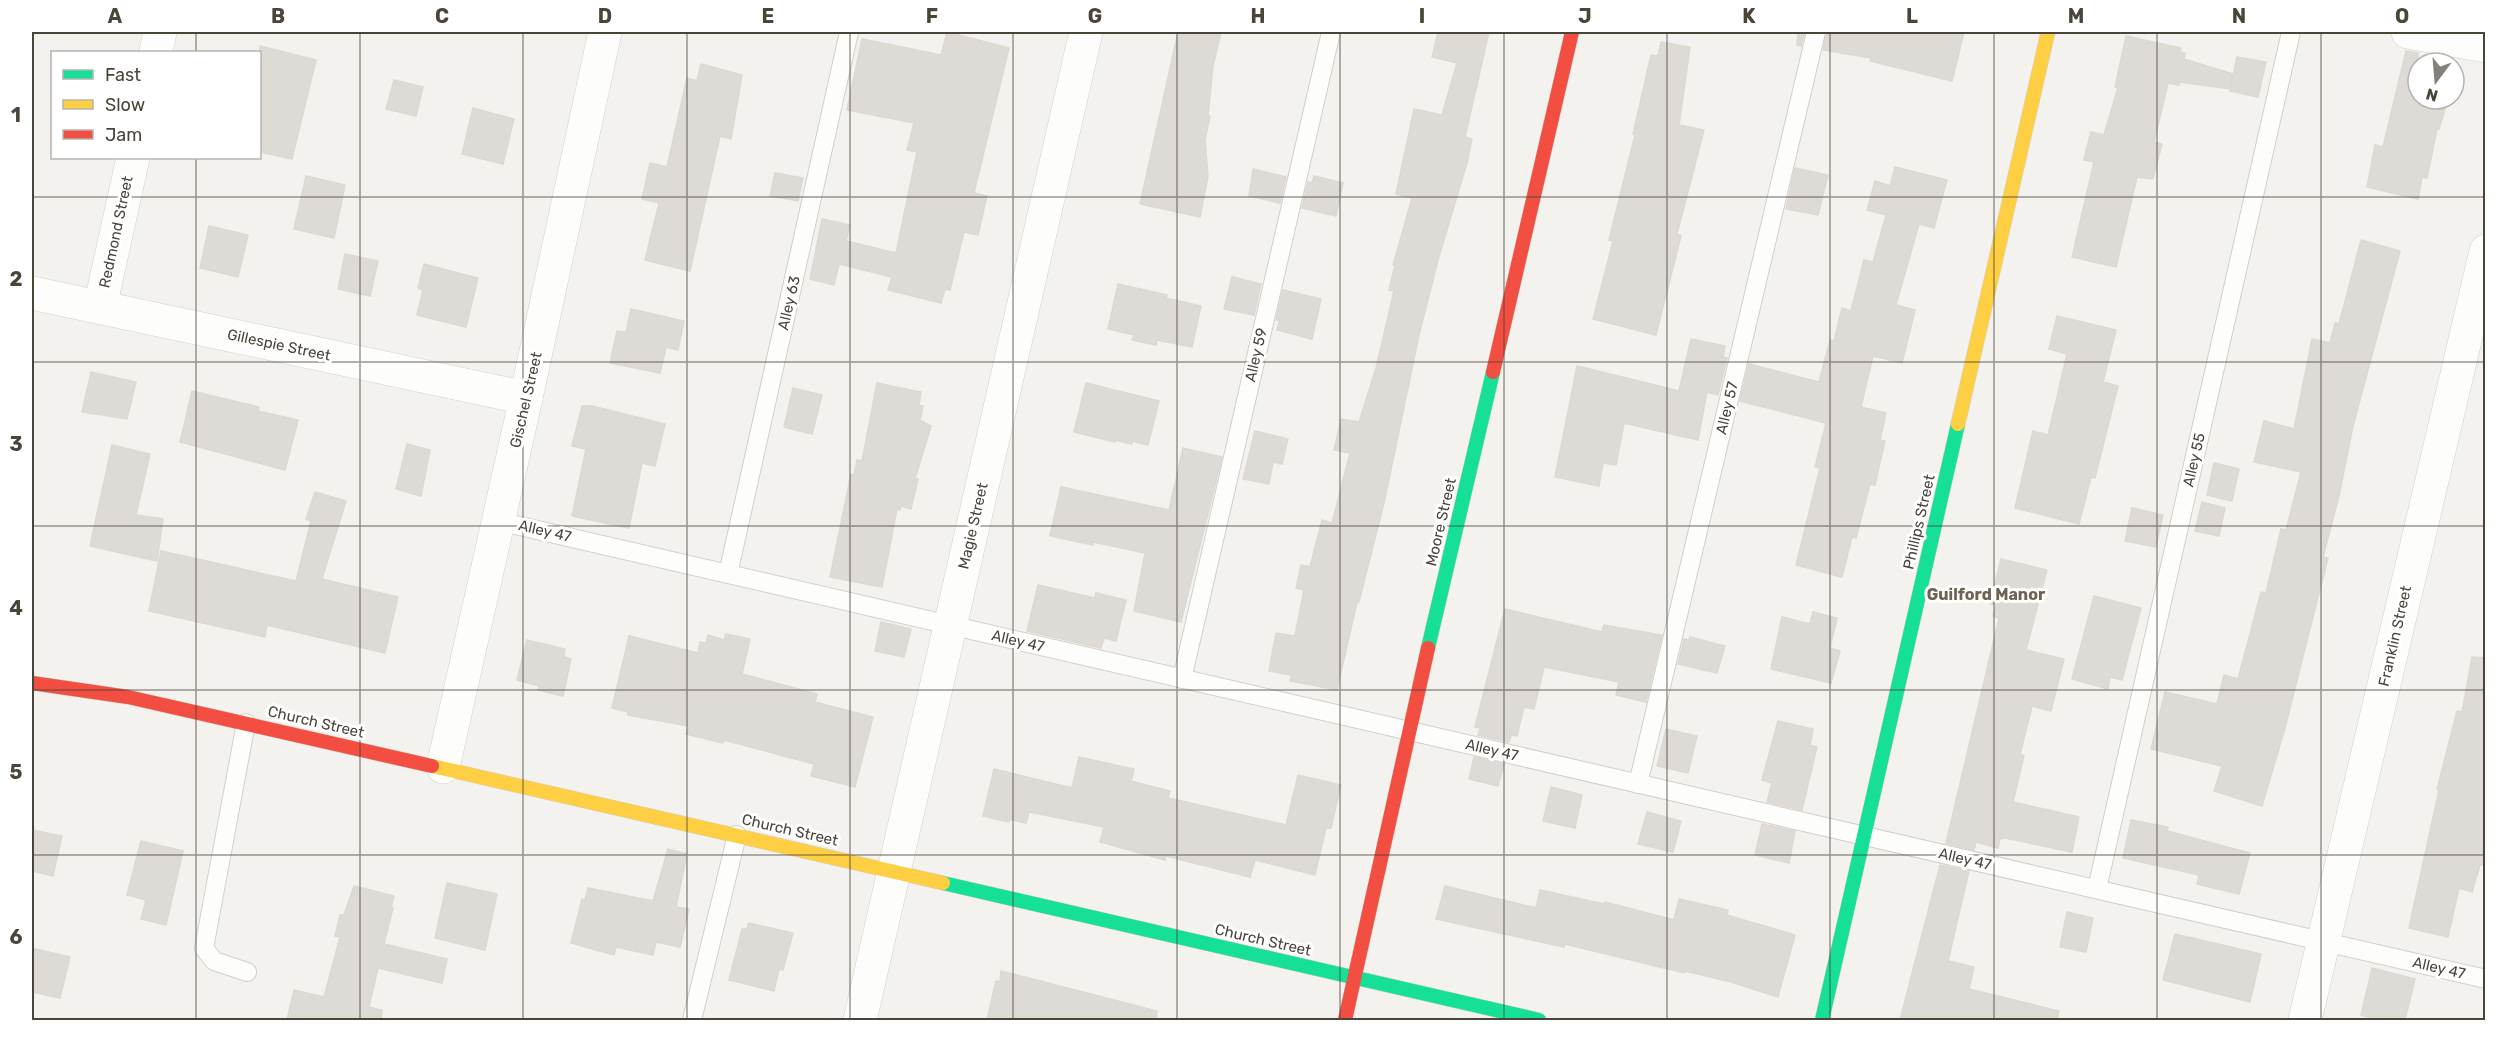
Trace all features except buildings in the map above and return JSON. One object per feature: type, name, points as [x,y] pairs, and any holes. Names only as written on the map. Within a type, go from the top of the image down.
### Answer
[{"type":"street","points":[[156,51],[160,32]]},
{"type":"street","name":"Gischel Street","points":[[443,767],[605,32]]},
{"type":"street","name":"Magie Street","points":[[860,1020],[1086,32]]},
{"type":"street","name":"Moore Street","points":[[1345,1020],[1409,730],[1572,32]]},
{"type":"street","name":"Phillips Street","points":[[1822,1020],[2048,32]]},
{"type":"street","points":[[2408,32],[2486,46]]},
{"type":"street","name":"Redmond Street","points":[[100,307],[133,159]]},
{"type":"street","name":"Franklin Street","points":[[2305,1020],[2486,251]]},
{"type":"street","name":"Gillespie Street","points":[[32,293],[526,398]]},
{"type":"street","name":"Church Street","points":[[32,683],[128,697],[443,767],[1539,1020]]},
{"type":"lane","name":"Alley 63","points":[[728,573],[849,32]]},
{"type":"lane","name":"Alley 59","points":[[1182,678],[1331,32]]},
{"type":"lane","name":"Alley 57","points":[[1638,784],[1816,32]]},
{"type":"lane","name":"Alley 55","points":[[2097,889],[2291,32]]},
{"type":"lane","name":"Alley 47","points":[[498,521],[2486,979]]},
{"type":"lane","points":[[246,723],[204,948],[214,961],[247,972]]},
{"type":"lane","points":[[692,1020],[737,835]]},
{"type":"traffic: fast","points":[[1428,648],[1493,372]]},
{"type":"traffic: fast","points":[[1822,1020],[1958,424]]},
{"type":"traffic: fast","points":[[943,883],[1539,1020]]},
{"type":"traffic: slow","points":[[1958,424],[2048,32]]},
{"type":"traffic: slow","points":[[432,766],[943,883]]},
{"type":"traffic: jam","points":[[1493,372],[1572,32]]},
{"type":"traffic: jam","points":[[1345,1020],[1428,648]]},
{"type":"traffic: jam","points":[[32,683],[128,697],[432,766]]},
{"type":"district","name":"Guilford Manor","points":[[1986,594]]}]
